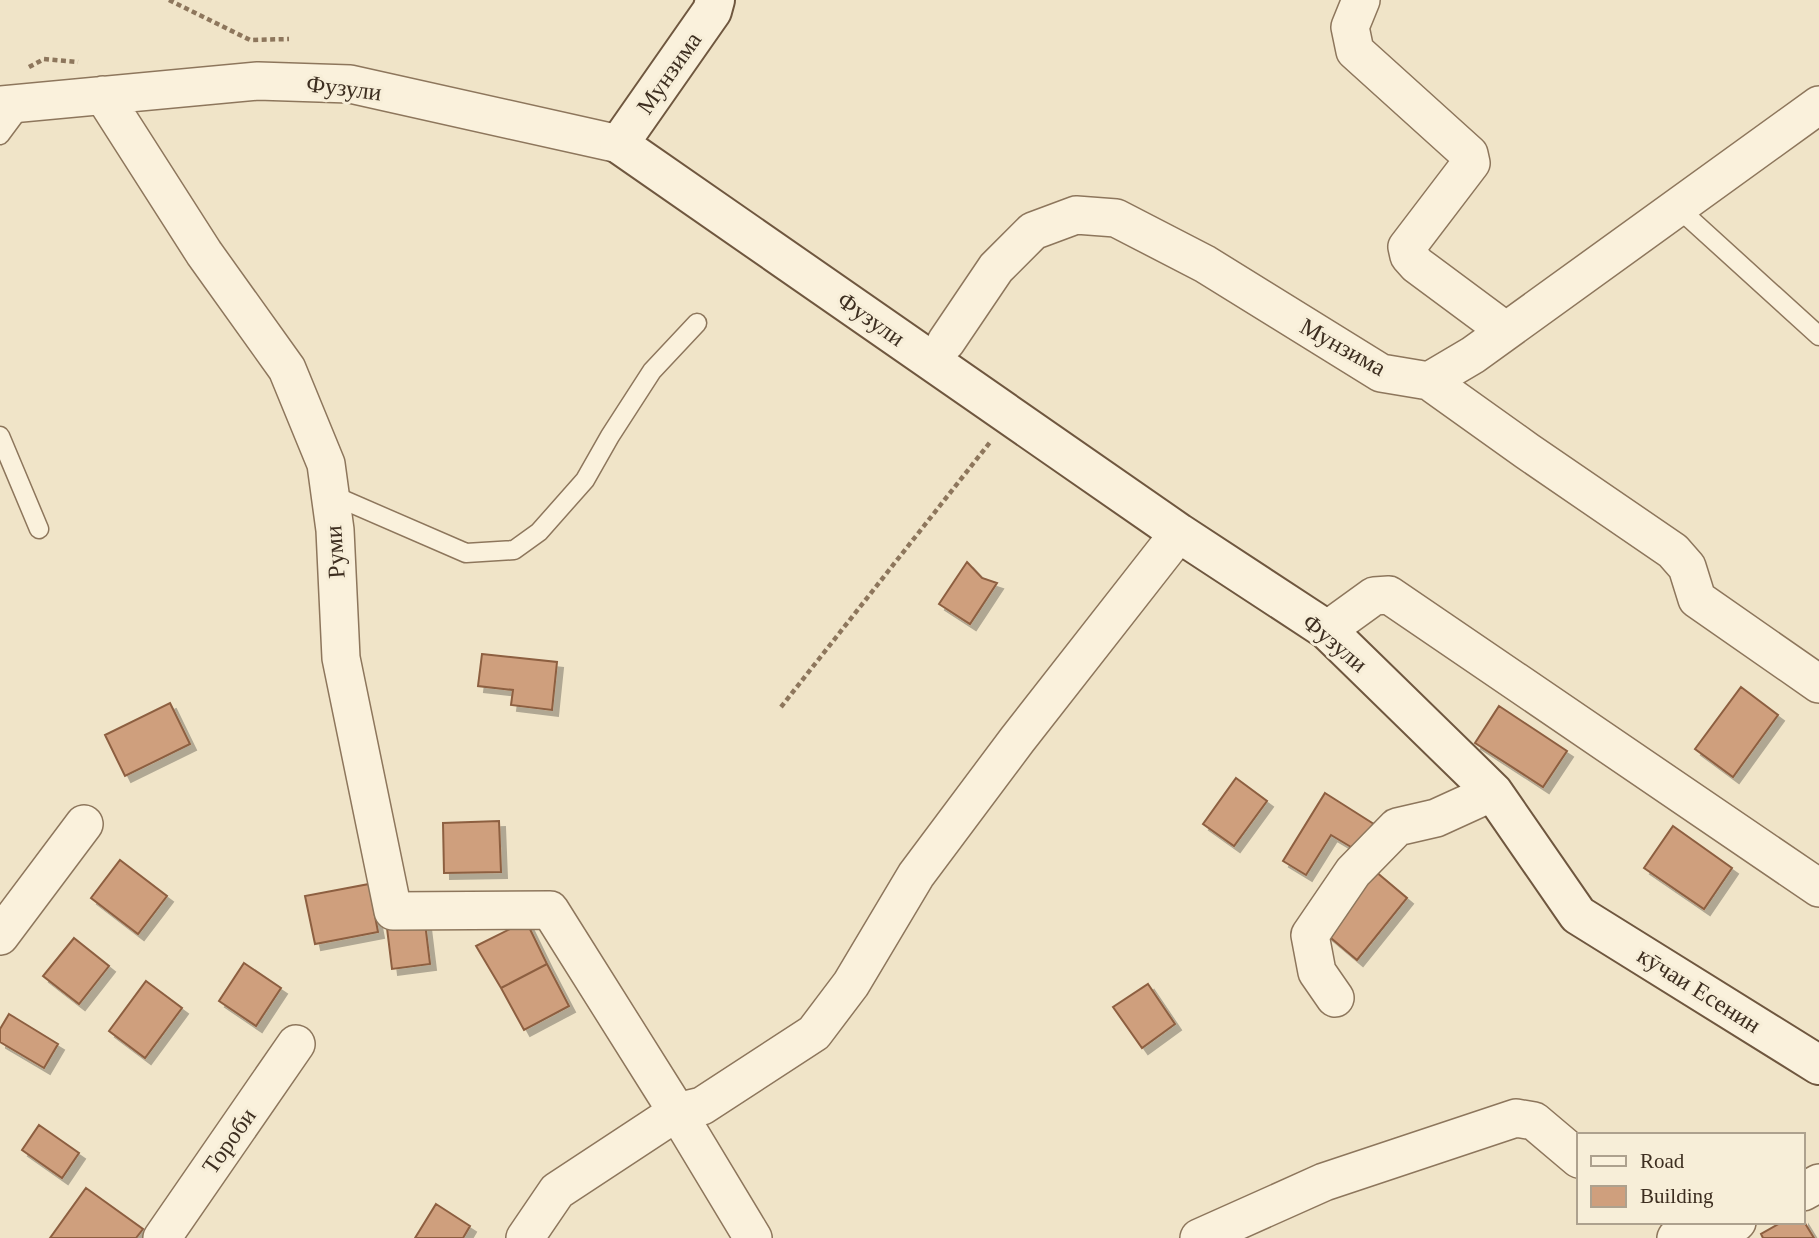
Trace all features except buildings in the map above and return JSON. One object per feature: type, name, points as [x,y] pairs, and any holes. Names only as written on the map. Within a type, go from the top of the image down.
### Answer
[{"type":"street","name":"Мунзима","points":[[619,144],[712,11],[715,0]]},
{"type":"street","points":[[1361,0],[1350,27],[1355,51],[1469,154],[1471,163],[1407,247],[1409,256],[1417,265],[1506,331]]},
{"type":"street","name":"Фузули","points":[[12,104],[258,81],[349,84],[619,144],[1179,533],[1327,630],[1493,792],[1578,915]]},
{"type":"street","name":"Руми","points":[[103,95],[204,253],[287,369],[326,464],[335,530],[341,658],[393,911],[550,910],[677,1112]]},
{"type":"street","points":[[1819,105],[1473,355],[1429,381],[1673,551],[1687,567],[1697,599],[1819,684]]},
{"type":"street","name":"Мунзима","points":[[946,342],[996,268],[1033,232],[1076,215],[1116,218],[1205,264],[1381,373],[1429,381]]},
{"type":"street","points":[[525,1238],[557,1191],[677,1112],[702,1106],[814,1032],[851,984],[916,875],[1017,740],[1179,533]]},
{"type":"street","points":[[1327,630],[1374,596],[1389,595],[1819,888]]},
{"type":"street","points":[[1335,998],[1317,972],[1310,935],[1353,872],[1397,827],[1436,818],[1493,792]]},
{"type":"street","points":[[0,936],[84,824]]},
{"type":"street","name":"кӯчаи Есенин","points":[[1578,915],[1819,1065]]},
{"type":"street","name":"Тороби","points":[[162,1238],[296,1044]]},
{"type":"street","points":[[677,1112],[753,1238]]},
{"type":"street","points":[[1199,1238],[1324,1182],[1516,1118],[1534,1121],[1577,1157]]},
{"type":"street","points":[[1656,1224],[1674,1238],[1729,1224]]},
{"type":"lane","points":[[0,135],[12,104]]},
{"type":"lane","points":[[1677,207],[1819,335]]},
{"type":"lane","points":[[330,494],[466,553],[514,550],[539,532],[585,481],[652,371],[697,323]]},
{"type":"lane","points":[[0,436],[39,529]]},
{"type":"path","points":[[169,0],[250,40],[289,39]]},
{"type":"path","points":[[781,707],[1011,416]]}]
